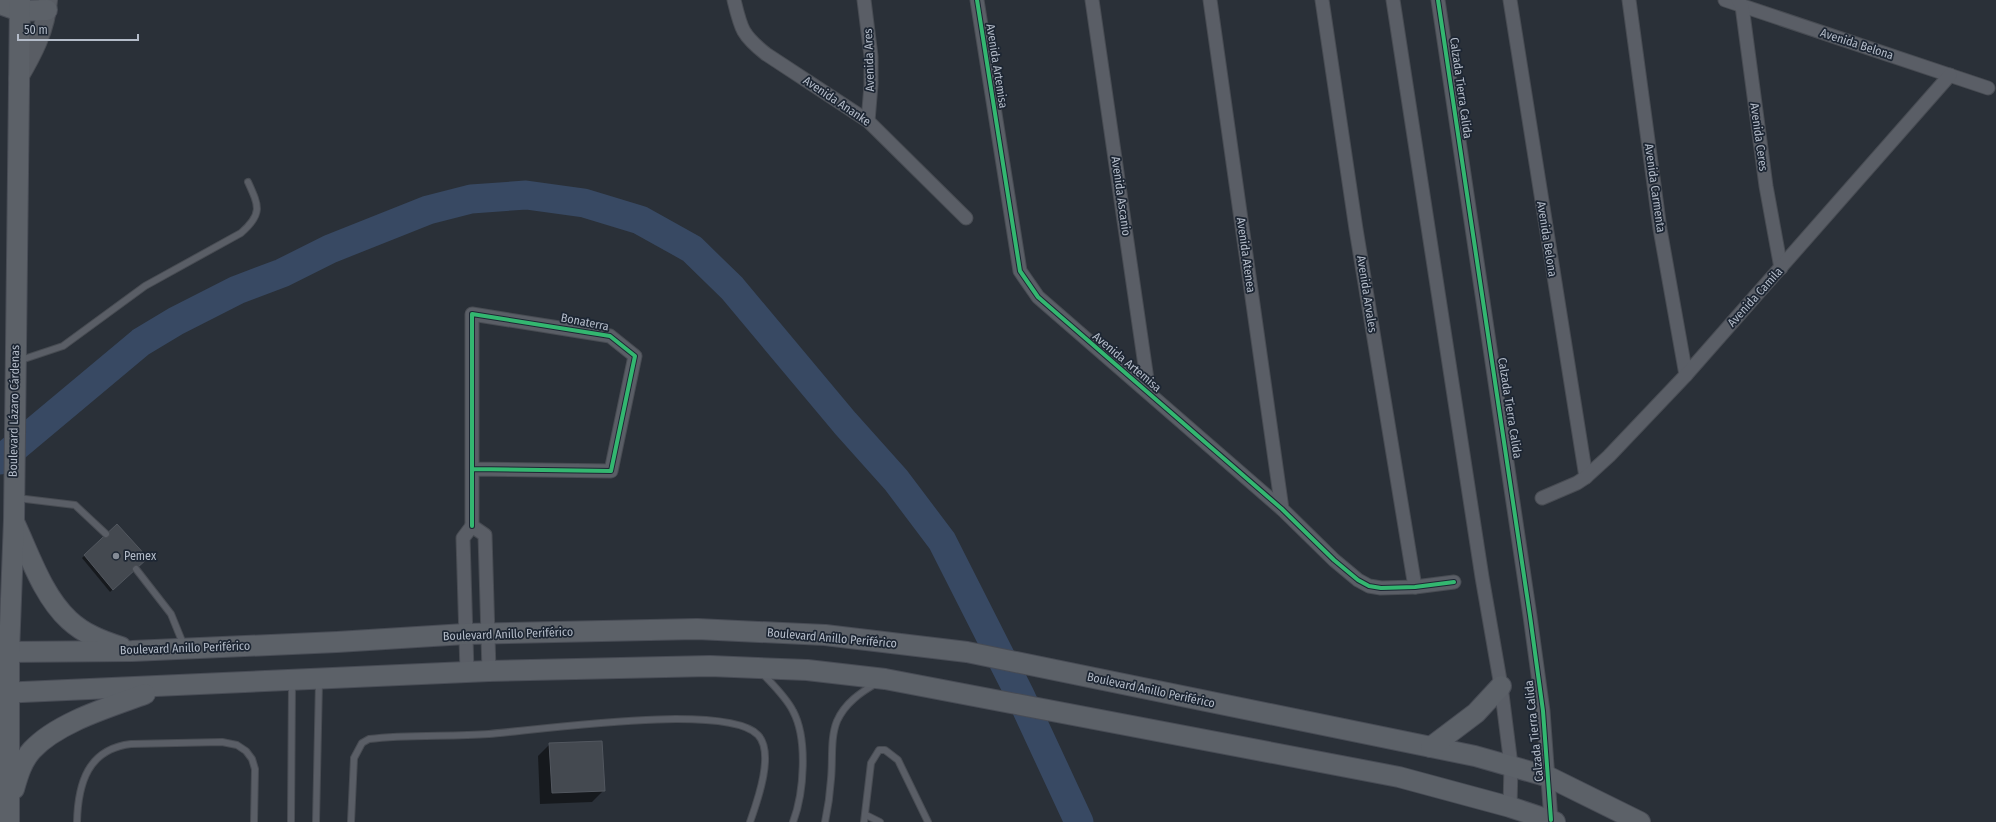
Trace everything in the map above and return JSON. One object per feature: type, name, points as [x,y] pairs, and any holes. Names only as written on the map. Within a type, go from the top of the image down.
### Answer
[{"type":"main road","points":[[0,4],[48,5]]},
{"type":"main road","name":"Boulevard Lázaro Cárdenas","points":[[9,822],[5,652],[14,520],[20,5]]},
{"type":"main road","points":[[14,520],[41,580],[62,613],[80,629],[100,640],[132,651]]},
{"type":"main road","name":"Boulevard Anillo Periférico","points":[[5,652],[132,651],[329,643],[465,634],[697,629],[825,635],[967,652],[1431,747],[1511,765],[1549,777],[1640,822]]},
{"type":"main road","points":[[5,693],[164,687],[488,671],[710,666],[807,670],[885,679],[1399,777],[1510,807],[1553,821]]},
{"type":"main road","points":[[1431,747],[1476,713],[1501,686]]},
{"type":"main road","points":[[9,802],[19,772],[26,759],[42,742],[80,719],[101,709],[164,687]]},
{"type":"street","name":"Avenida Ananke","points":[[734,0],[741,27],[751,42],[766,54],[868,121],[966,218]]},
{"type":"street","name":"Avenida Ares","points":[[864,0],[871,56],[871,85],[868,121]]},
{"type":"street","name":"Avenida Artemisa","points":[[977,0],[1020,271],[1028,286],[1050,309],[1282,509],[1339,565],[1363,583],[1369,586],[1381,588],[1415,587],[1454,582]]},
{"type":"street","name":"Avenida Ascanio","points":[[1092,0],[1149,393]]},
{"type":"street","name":"Avenida Atenea","points":[[1210,0],[1282,509]]},
{"type":"street","name":"Avenida Arvales","points":[[1322,0],[1356,229],[1415,587]]},
{"type":"street","points":[[1393,0],[1482,577],[1501,686],[1511,765],[1510,807]]},
{"type":"street","name":"Calzada Tierra Calida","points":[[1438,0],[1530,616],[1543,711],[1553,821]]},
{"type":"street","name":"Avenida Belona","points":[[1510,0],[1586,477]]},
{"type":"street","name":"Avenida Carmenta","points":[[1629,0],[1660,229],[1686,375]]},
{"type":"street","name":"Avenida Belona","points":[[1725,0],[1742,2],[1988,88]]},
{"type":"street","name":"Avenida Ceres","points":[[1742,2],[1766,186],[1781,268]]},
{"type":"street","points":[[18,79],[32,55],[42,32],[48,5]]},
{"type":"street","name":"Avenida Camila","points":[[1542,498],[1565,489],[1586,477],[1609,456],[1686,375],[1950,75]]},
{"type":"street","name":"Bonaterra","points":[[472,469],[612,471],[635,356],[610,336],[472,314],[472,469],[472,526]]},
{"type":"street","points":[[467,672],[463,538],[472,526],[485,535],[488,671]]},
{"type":"street","points":[[464,586],[485,586]]},
{"type":"lane","points":[[15,362],[63,346],[146,286],[241,233],[253,223],[257,214],[255,199],[248,182]]},
{"type":"lane","points":[[14,497],[75,505],[106,534]]},
{"type":"lane","points":[[136,569],[171,614],[185,648]]},
{"type":"lane","points":[[757,668],[779,691],[793,710],[799,725],[802,749],[801,784],[792,822]]},
{"type":"lane","points":[[316,822],[319,679]]},
{"type":"lane","points":[[825,822],[829,804],[833,741],[837,721],[844,708],[858,695],[885,679]]},
{"type":"lane","points":[[291,822],[292,680]]},
{"type":"lane","points":[[351,822],[354,758],[362,743],[369,739],[489,734],[622,721],[664,720],[728,723],[751,730],[758,736],[763,744],[764,772],[759,796],[750,822]]},
{"type":"lane","points":[[77,822],[77,810],[84,776],[97,757],[106,750],[118,745],[131,744],[222,742],[237,745],[246,751],[252,759],[255,769],[254,822]]},
{"type":"lane","points":[[864,822],[871,763],[879,750],[885,750],[898,760],[928,822]]},
{"type":"lane","points":[[866,815],[880,822]]},
{"type":"building","name":"Pemex","points":[[117,524],[148,558],[113,590],[84,555]]},
{"type":"building","points":[[602,741],[605,791],[552,793],[549,743]]},
{"type":"waterway","points":[[0,460],[141,342],[176,321],[237,290],[282,273],[330,249],[428,210],[471,199],[526,195],[584,203],[640,220],[692,249],[732,288],[845,423],[896,480],[942,541],[1020,695],[1079,822]]},
{"type":"cycle path","points":[[977,0],[1020,271],[1038,297],[1282,509],[1334,560],[1358,580],[1369,586],[1381,588],[1415,587],[1454,582]]},
{"type":"cycle path","points":[[1438,0],[1530,616],[1543,711],[1551,820]]},
{"type":"cycle path","points":[[472,469],[611,471],[635,356],[610,336],[472,314],[472,526]]},
{"type":"place","name":"Pemex","points":[[116,556]]}]
